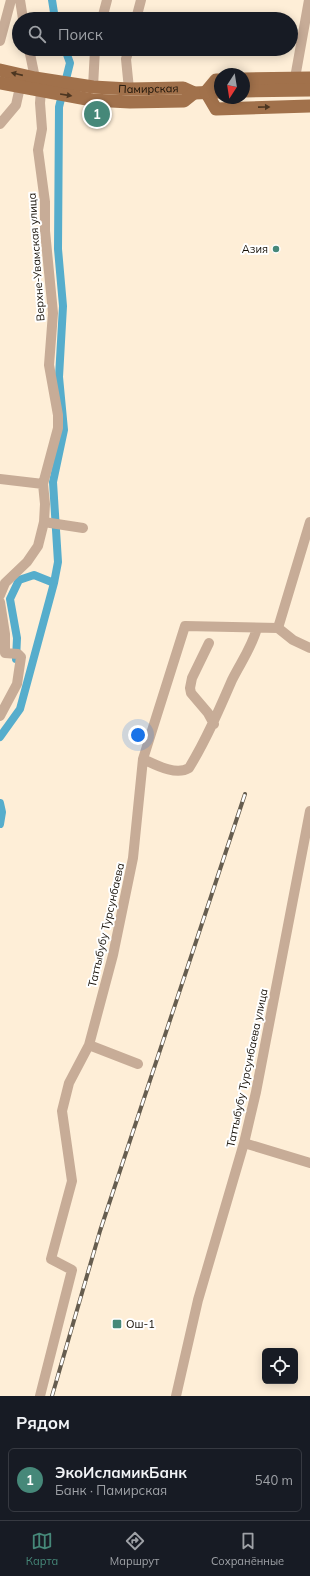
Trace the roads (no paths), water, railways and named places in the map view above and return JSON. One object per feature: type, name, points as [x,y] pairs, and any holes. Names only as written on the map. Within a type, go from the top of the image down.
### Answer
[{"type":"main road","name":"Памирская","points":[[0,70],[130,102],[184,101],[200,92]]},
{"type":"main road","points":[[250,79],[310,78]]},
{"type":"main road","points":[[200,92],[214,82]]},
{"type":"main road","name":"Памирская","points":[[0,83],[41,91],[92,93],[129,89],[183,88],[200,92]]},
{"type":"main road","points":[[250,92],[310,90]]},
{"type":"main road","points":[[200,92],[214,92]]},
{"type":"main road","points":[[200,92],[216,109],[310,106]]},
{"type":"street","points":[[0,41],[11,0]]},
{"type":"street","points":[[20,0],[22,12]]},
{"type":"street","points":[[104,12],[107,0]]},
{"type":"street","points":[[138,12],[141,0]]},
{"type":"street","points":[[295,78],[309,0]]},
{"type":"street","points":[[30,56],[35,78]]},
{"type":"street","points":[[92,93],[95,56]]},
{"type":"street","points":[[127,56],[126,60],[129,89]]},
{"type":"street","points":[[0,124],[16,105],[20,87]]},
{"type":"street","name":"Верхне-Увамская улица","points":[[0,595],[6,583],[34,555],[47,523],[43,484],[58,428],[58,415],[49,365],[53,313],[45,231],[45,202],[38,150],[42,130],[41,91]]},
{"type":"street","points":[[0,480],[43,484]]},
{"type":"street","points":[[310,522],[278,628],[293,640],[310,648]]},
{"type":"street","points":[[47,523],[83,528]]},
{"type":"street","points":[[0,602],[9,655],[21,657],[18,684],[0,716]]},
{"type":"street","name":"Таттыбубу Турсунбаева","points":[[40,1396],[72,1270],[51,1259],[72,1181],[62,1111],[69,1082],[89,1045],[113,954],[133,858],[143,759],[185,626],[278,628]]},
{"type":"street","points":[[143,759],[178,771],[184,771],[189,768],[214,724],[233,679],[247,655],[257,628]]},
{"type":"street","points":[[209,643],[192,678],[190,693],[208,713],[214,724]]},
{"type":"street","name":"Таттыбубу Турсунбаева улица","points":[[176,1396],[198,1300],[244,1143],[256,1092],[310,811]]},
{"type":"street","points":[[89,1045],[138,1064]]},
{"type":"street","points":[[244,1143],[310,1163]]},
{"type":"waterway","points":[[52,0],[54,12]]},
{"type":"waterway","points":[[0,737],[20,709],[54,583],[58,562],[53,482],[64,430],[59,377],[63,306],[58,249],[59,107],[70,63],[68,56]]},
{"type":"waterway","points":[[16,659],[17,638],[10,599],[19,580],[34,575],[54,583]]},
{"type":"waterway","points":[[0,803],[2,812],[0,824]]},
{"type":"railway","points":[[52,1396],[100,1231],[245,794]]},
{"type":"place","name":"ЭкоИсламикБанк","points":[[97,114]]},
{"type":"place","name":"Азия","points":[[276,249]]},
{"type":"place","name":"Ош-1","points":[[117,1324]]}]
